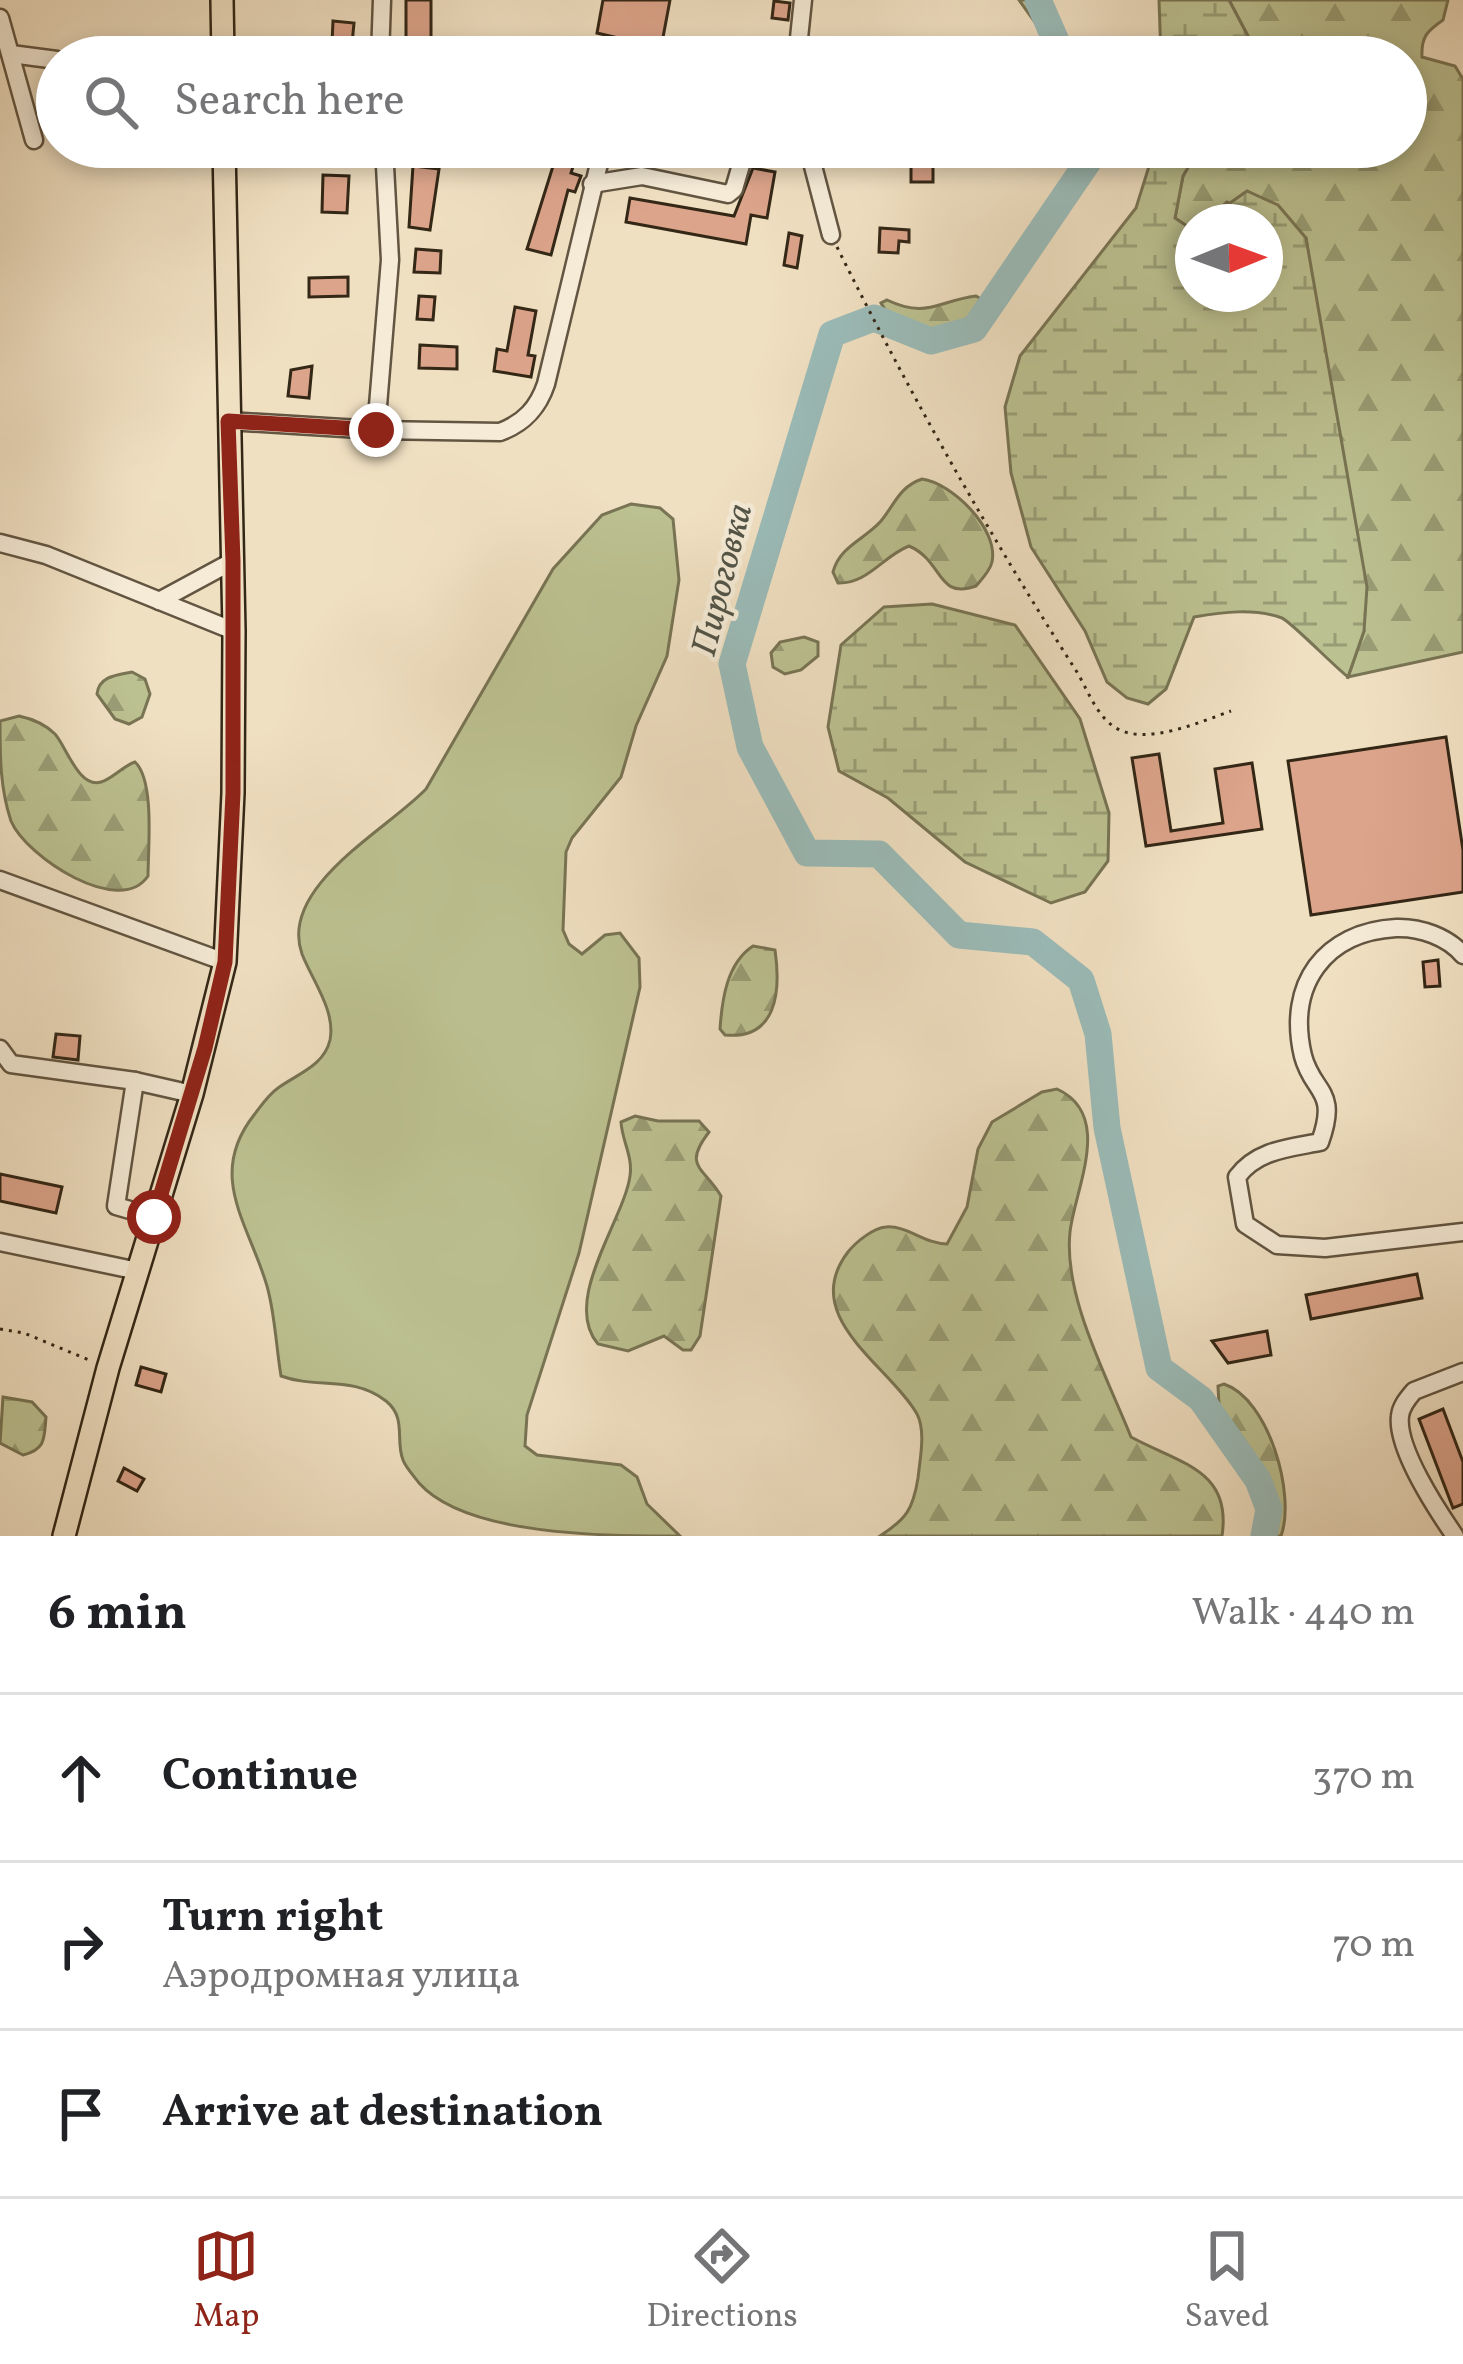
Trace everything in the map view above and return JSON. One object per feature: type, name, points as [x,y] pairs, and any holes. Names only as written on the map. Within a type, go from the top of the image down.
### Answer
[{"type":"main road","points":[[222,0],[223,36]]},
{"type":"main road","points":[[64,1536],[109,1367],[192,1094],[225,962],[233,793],[233,561],[224,168]]},
{"type":"street","points":[[380,36],[382,0]]},
{"type":"street","points":[[799,36],[803,0]]},
{"type":"street","points":[[0,18],[34,140]]},
{"type":"street","points":[[10,54],[36,57]]},
{"type":"street","points":[[376,430],[391,260],[386,168]]},
{"type":"street","points":[[228,421],[500,432],[525,419],[546,384],[597,168]]},
{"type":"street","points":[[592,184],[642,176],[728,194],[740,168]]},
{"type":"street","points":[[813,168],[831,235]]},
{"type":"street","points":[[0,543],[46,556],[233,631]]},
{"type":"street","points":[[160,602],[233,561]]},
{"type":"street","points":[[0,880],[225,962]]},
{"type":"street","points":[[1463,955],[1436,935],[1406,928],[1365,930],[1324,953],[1308,979],[1300,1020],[1304,1060],[1322,1088],[1328,1119],[1321,1142],[1268,1153],[1246,1164],[1237,1177],[1244,1224],[1277,1245],[1324,1248],[1463,1232]]},
{"type":"street","points":[[0,1048],[11,1064],[192,1094]]},
{"type":"street","points":[[135,1081],[116,1206],[154,1217]]},
{"type":"street","points":[[0,1242],[138,1270]]},
{"type":"street","points":[[1455,1536],[1403,1439],[1400,1416],[1414,1391],[1463,1372]]},
{"type":"path","points":[[831,235],[940,443],[1099,712],[1117,729],[1138,736],[1231,711]]},
{"type":"path","points":[[0,1329],[23,1333],[109,1367]]},
{"type":"green space","points":[[1019,0],[1041,0],[1051,36],[1041,36]]},
{"type":"green space","points":[[1159,0],[1229,0],[1248,36],[1160,36]]},
{"type":"green space","points":[[1229,0],[1448,0],[1443,20],[1426,36],[1248,36]]},
{"type":"green space","points":[[1427,58],[1455,66],[1463,79],[1463,652],[1348,677],[1364,631],[1306,238],[1283,228],[1283,204],[1178,204],[1188,168],[1427,168]]},
{"type":"green space","points":[[1148,168],[1188,168],[1175,204],[1175,312],[1283,312],[1283,211],[1306,238],[1367,587],[1364,631],[1348,677],[1282,618],[1227,612],[1194,617],[1166,689],[1148,704],[1127,698],[1107,682],[1085,631],[1031,547],[1011,473],[1005,407],[1020,356],[1136,208]]},
{"type":"green space","points":[[1247,191],[1276,204],[1229,204]]},
{"type":"green space","points":[[976,296],[983,300],[962,321],[932,329],[902,323],[881,303],[887,300],[922,308]]},
{"type":"green space","points":[[922,479],[947,489],[981,522],[992,549],[991,565],[983,578],[976,586],[954,588],[909,546],[858,579],[838,583],[833,572],[841,556],[881,521],[903,491]]},
{"type":"green space","points":[[631,504],[660,508],[673,519],[679,580],[667,656],[636,726],[621,777],[566,852],[563,930],[569,944],[582,954],[605,935],[620,933],[639,958],[640,987],[579,1253],[527,1415],[525,1446],[537,1455],[621,1465],[637,1477],[647,1504],[680,1536],[577,1533],[469,1514],[441,1500],[408,1469],[396,1415],[386,1401],[361,1388],[281,1376],[270,1297],[232,1180],[240,1137],[254,1115],[274,1091],[316,1063],[330,1040],[326,1007],[302,954],[299,929],[306,906],[341,861],[426,789],[553,569],[602,515]]},
{"type":"green space","points":[[932,604],[1015,625],[1080,719],[1109,813],[1108,861],[1085,892],[1051,903],[965,862],[888,798],[839,771],[828,727],[841,645],[884,607]]},
{"type":"green space","points":[[804,637],[818,642],[818,656],[801,670],[785,674],[773,667],[771,653],[780,642]]},
{"type":"green space","points":[[132,672],[145,679],[150,694],[142,717],[129,724],[115,719],[97,694],[105,680]]},
{"type":"green space","points":[[19,716],[51,730],[80,773],[93,782],[135,762],[145,784],[149,816],[148,876],[135,887],[96,887],[75,878],[20,835],[5,796],[0,734],[0,721]]},
{"type":"green space","points":[[753,946],[775,950],[772,1010],[756,1030],[725,1035],[720,1029],[728,983],[737,962]]},
{"type":"green space","points":[[1057,1089],[1084,1116],[1087,1134],[1070,1257],[1089,1337],[1131,1437],[1184,1463],[1211,1483],[1223,1514],[1222,1536],[880,1536],[911,1506],[921,1428],[904,1396],[840,1319],[835,1276],[851,1248],[881,1228],[893,1227],[947,1244],[967,1207],[978,1149],[992,1122],[1042,1092]]},
{"type":"green space","points":[[635,1116],[699,1121],[709,1132],[696,1160],[721,1196],[700,1336],[691,1350],[683,1350],[664,1336],[628,1351],[598,1344],[589,1326],[590,1284],[630,1176],[621,1122]]},
{"type":"green space","points":[[1224,1384],[1254,1408],[1275,1450],[1285,1497],[1281,1536],[1269,1536],[1271,1497],[1260,1466],[1219,1405],[1218,1386]]},
{"type":"green space","points":[[3,1397],[32,1402],[46,1417],[44,1437],[36,1450],[23,1455],[0,1443]]},
{"type":"building","points":[[406,0],[431,0],[431,36],[406,36]]},
{"type":"building","points":[[603,0],[670,0],[663,36],[597,33]]},
{"type":"building","points":[[774,1],[790,3],[788,20],[772,18]]},
{"type":"building","points":[[333,21],[354,23],[353,36],[332,36]]},
{"type":"building","points":[[413,168],[439,169],[430,230],[409,227]]},
{"type":"building","points":[[552,168],[573,168],[571,173],[581,176],[575,192],[568,190],[551,255],[527,249]]},
{"type":"building","points":[[753,168],[775,172],[767,218],[751,215],[746,244],[626,222],[630,198],[734,216]]},
{"type":"building","points":[[911,168],[933,168],[933,182],[911,182]]},
{"type":"building","points":[[323,175],[349,176],[347,213],[322,212]]},
{"type":"building","points":[[880,228],[909,230],[909,242],[899,241],[898,253],[879,252]]},
{"type":"building","points":[[789,233],[802,236],[797,268],[784,265]]},
{"type":"building","points":[[416,249],[441,251],[440,273],[414,272]]},
{"type":"building","points":[[348,277],[348,296],[309,297],[309,278]]},
{"type":"building","points":[[419,296],[435,297],[433,320],[417,319]]},
{"type":"building","points":[[515,307],[536,311],[528,355],[535,356],[531,377],[494,371],[497,349],[507,351]]},
{"type":"building","points":[[420,345],[457,347],[457,369],[419,368]]},
{"type":"building","points":[[312,366],[309,398],[288,396],[291,370]]},
{"type":"building","points":[[1446,737],[1463,850],[1463,892],[1311,915],[1288,761]]},
{"type":"building","points":[[1159,754],[1171,831],[1223,823],[1215,769],[1252,763],[1262,829],[1146,846],[1132,758]]},
{"type":"building","points":[[1438,960],[1440,986],[1425,987],[1423,962]]},
{"type":"building","points":[[56,1034],[80,1036],[78,1060],[53,1057]]},
{"type":"building","points":[[0,1174],[62,1187],[56,1213],[0,1201]]},
{"type":"building","points":[[1417,1274],[1422,1298],[1311,1319],[1306,1295]]},
{"type":"building","points":[[1267,1331],[1271,1355],[1228,1363],[1212,1341]]},
{"type":"building","points":[[141,1367],[166,1374],[161,1392],[136,1385]]},
{"type":"building","points":[[1443,1409],[1463,1462],[1463,1504],[1453,1508],[1419,1419]]},
{"type":"building","points":[[124,1468],[144,1479],[137,1491],[118,1481]]},
{"type":"waterway","name":"Пироговка","points":[[1038,0],[1054,36]]},
{"type":"waterway","name":"Пироговка","points":[[1084,168],[974,329],[931,341],[874,318],[832,334],[732,664],[750,747],[807,853],[879,854],[959,935],[1033,942],[1081,980],[1098,1034],[1107,1128],[1159,1368],[1201,1399],[1258,1480],[1269,1509],[1264,1536]]},
{"type":"route","points":[[154,1217],[205,1048],[225,962],[233,793],[228,421],[376,430]]}]
